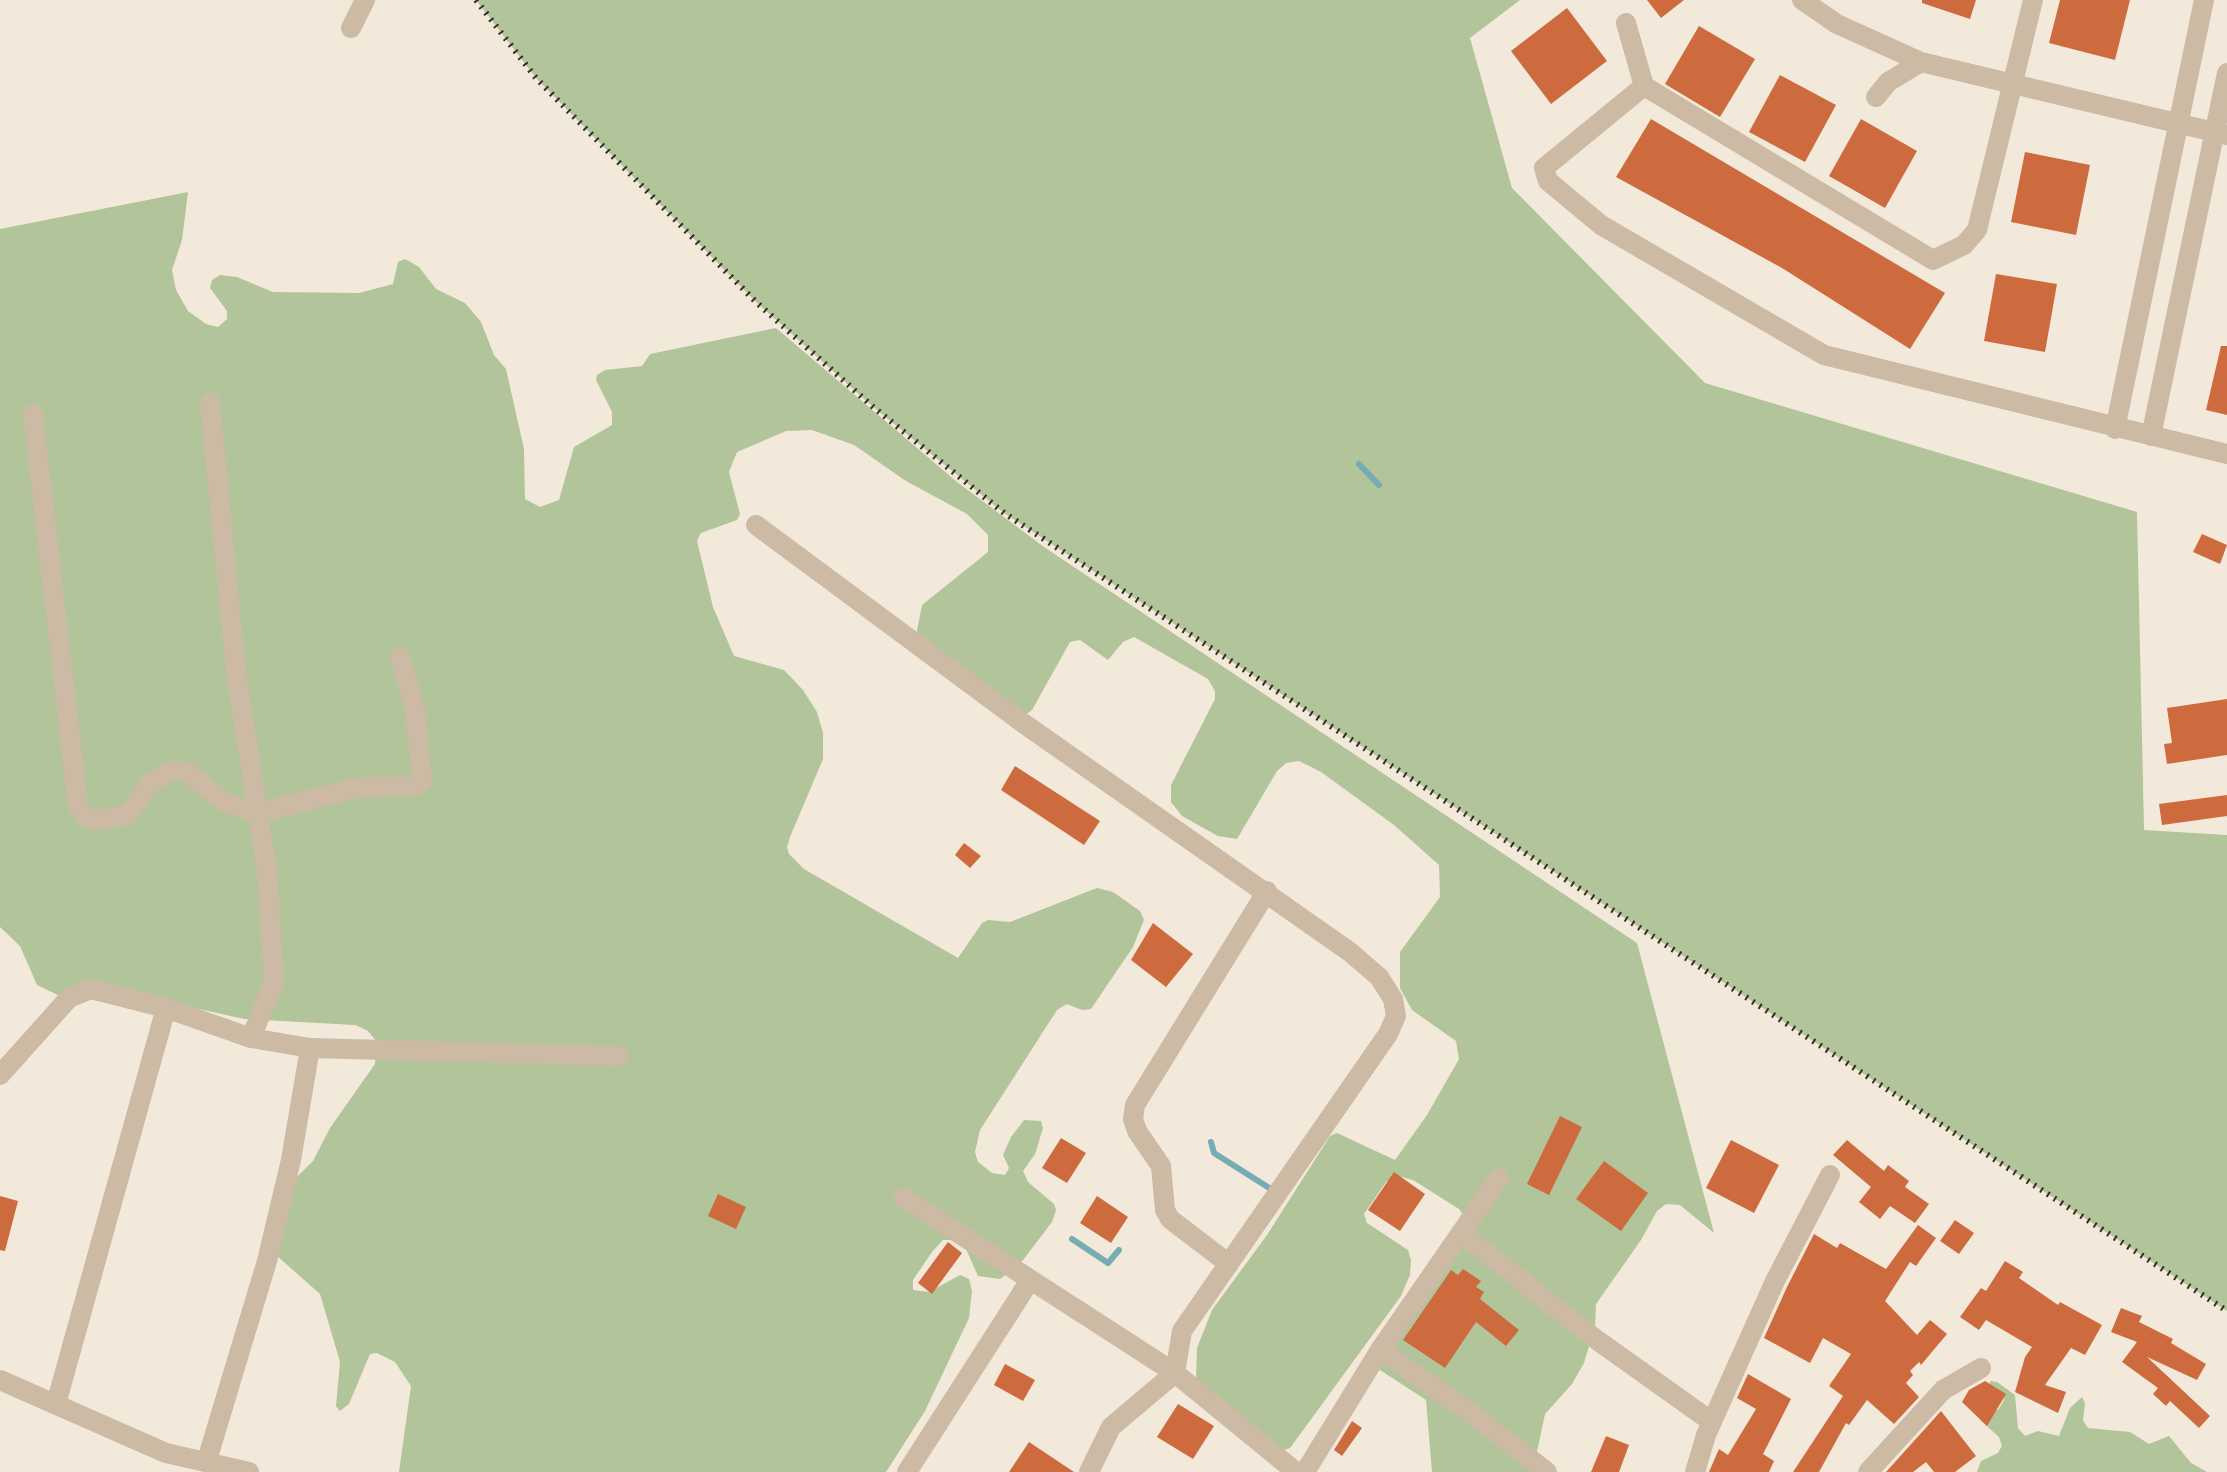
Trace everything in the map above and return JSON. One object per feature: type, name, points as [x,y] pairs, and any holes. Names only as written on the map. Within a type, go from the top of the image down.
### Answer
[{"type":"street","points":[[351,28],[365,0]]},
{"type":"street","points":[[1802,0],[1837,24],[1921,62],[2220,133]]},
{"type":"street","points":[[1626,23],[1644,86],[1933,260],[1964,245],[1977,230],[2033,0]]},
{"type":"street","points":[[2115,429],[2204,0]]},
{"type":"street","points":[[1876,97],[1888,82],[1921,62]]},
{"type":"street","points":[[2151,436],[2220,133],[2227,73]]},
{"type":"street","points":[[1644,86],[1544,168],[1548,181],[1587,216],[1824,355],[2115,429],[2227,454]]},
{"type":"street","points":[[210,402],[236,672],[267,871],[274,982],[251,1038]]},
{"type":"street","points":[[33,414],[78,806],[85,817],[95,820],[128,815],[150,784],[171,770],[187,772],[226,803],[258,813],[361,787],[415,786],[422,780],[415,710],[400,657]]},
{"type":"street","points":[[756,525],[1023,723],[1267,891],[1379,977],[1393,999],[1396,1016],[1388,1034],[1182,1331],[1175,1373],[1111,1427],[1089,1472]]},
{"type":"street","points":[[1229,1264],[1170,1219],[1165,1210],[1161,1166],[1137,1131],[1133,1119],[1135,1105],[1267,891]]},
{"type":"street","points":[[0,1075],[69,998],[81,990],[91,989],[166,1008],[251,1038],[310,1048],[618,1056]]},
{"type":"street","points":[[56,1404],[166,1008]]},
{"type":"street","points":[[207,1460],[267,1261],[291,1160],[310,1048]]},
{"type":"street","points":[[1695,1472],[1712,1422],[1775,1281],[1830,1175]]},
{"type":"street","points":[[1305,1472],[1380,1350],[1499,1178]]},
{"type":"street","points":[[904,1198],[1029,1282],[1175,1373],[1296,1472]]},
{"type":"street","points":[[1461,1233],[1597,1340],[1712,1422]]},
{"type":"street","points":[[907,1472],[1029,1282]]},
{"type":"street","points":[[1380,1350],[1468,1411],[1547,1472]]},
{"type":"street","points":[[1868,1472],[1943,1390],[1981,1368]]},
{"type":"street","points":[[0,1380],[166,1453],[249,1472]]},
{"type":"street","points":[[166,1453],[179,1472]]},
{"type":"green space","points":[[476,0],[1520,0],[1470,38],[1512,188],[1705,383],[2137,512],[2144,830],[2227,835],[2227,1311],[1004,513],[872,406],[755,301],[536,78]]},
{"type":"green space","points":[[188,192],[182,240],[172,270],[176,290],[188,311],[206,324],[218,327],[227,319],[227,311],[210,288],[212,280],[220,275],[237,277],[273,292],[359,293],[393,284],[398,262],[405,259],[419,267],[436,289],[465,303],[481,322],[494,355],[506,369],[524,449],[525,499],[540,507],[559,500],[574,447],[612,425],[612,412],[596,380],[597,375],[605,370],[642,366],[650,354],[776,328],[957,482],[1044,547],[1637,943],[1714,1233],[1680,1205],[1666,1204],[1657,1211],[1641,1240],[1596,1304],[1595,1326],[1584,1363],[1572,1384],[1545,1414],[1535,1461],[1540,1472],[1432,1472],[1426,1400],[1380,1370],[1378,1364],[1465,1218],[1459,1209],[1413,1180],[1398,1176],[1386,1182],[1364,1214],[1367,1223],[1408,1250],[1410,1275],[1401,1296],[1290,1448],[1281,1451],[1196,1383],[1197,1348],[1212,1310],[1267,1235],[1330,1136],[1337,1133],[1395,1160],[1427,1115],[1459,1059],[1456,1041],[1412,1010],[1400,988],[1400,952],[1440,897],[1439,865],[1394,825],[1321,772],[1299,761],[1286,763],[1277,771],[1237,839],[1218,836],[1182,816],[1171,802],[1171,785],[1215,699],[1215,691],[1208,679],[1134,637],[1123,642],[1108,660],[1080,640],[1070,642],[1032,710],[1020,719],[916,636],[922,605],[988,552],[988,535],[967,514],[906,481],[854,445],[812,430],[786,431],[737,452],[729,472],[740,514],[737,520],[701,533],[697,541],[713,607],[734,656],[784,670],[803,690],[817,712],[823,733],[823,759],[790,837],[787,847],[789,854],[804,869],[958,958],[982,923],[988,920],[1010,922],[1097,888],[1113,892],[1140,911],[1144,920],[1133,947],[1091,1009],[1082,1010],[1067,1004],[1057,1010],[980,1130],[975,1152],[978,1162],[992,1173],[1005,1175],[1009,1168],[1003,1155],[1011,1137],[1024,1120],[1041,1121],[1043,1128],[1035,1154],[1023,1171],[1028,1182],[1054,1204],[1056,1210],[1052,1222],[1020,1264],[1000,1279],[978,1276],[966,1249],[952,1240],[943,1240],[913,1280],[913,1290],[929,1292],[960,1275],[969,1279],[972,1291],[969,1318],[925,1411],[886,1472],[399,1472],[411,1386],[395,1362],[377,1353],[370,1354],[349,1404],[340,1411],[336,1406],[340,1362],[320,1294],[276,1255],[297,1177],[313,1161],[330,1128],[375,1064],[377,1042],[368,1031],[355,1025],[244,1019],[141,996],[66,999],[37,985],[20,946],[0,927],[0,229]]},
{"type":"green space","points":[[1990,1381],[1997,1382],[2015,1395],[2018,1428],[2025,1436],[2038,1431],[2059,1436],[2070,1408],[2082,1397],[2085,1403],[2083,1420],[2088,1428],[2130,1432],[2149,1444],[2169,1436],[2191,1463],[2207,1472],[1977,1472],[1981,1461],[1998,1453],[2002,1446],[1999,1437],[1979,1419],[1981,1412],[1998,1410],[2004,1400],[2004,1396],[1989,1387]]},
{"type":"building","points":[[1647,0],[1684,0],[1661,18]]},
{"type":"building","points":[[1922,0],[1976,0],[1970,19],[1922,3]]},
{"type":"building","points":[[2060,0],[2130,0],[2115,60],[2049,43]]},
{"type":"building","points":[[1567,8],[1607,61],[1551,104],[1511,51]]},
{"type":"building","points":[[1699,26],[1755,59],[1720,117],[1665,84]]},
{"type":"building","points":[[1780,75],[1836,105],[1805,162],[1749,132]]},
{"type":"building","points":[[1651,119],[1945,293],[1910,349],[1782,268],[1616,177]]},
{"type":"building","points":[[1861,119],[1917,151],[1885,208],[1829,176]]},
{"type":"building","points":[[2025,152],[2090,165],[2076,235],[2011,222]]},
{"type":"building","points":[[1996,274],[2057,284],[2045,352],[1984,341]]},
{"type":"building","points":[[2221,346],[2227,346],[2227,415],[2206,410]]},
{"type":"building","points":[[2202,534],[2227,545],[2220,564],[2193,552]]},
{"type":"building","points":[[2227,699],[2227,755],[2167,764],[2164,744],[2172,743],[2167,708]]},
{"type":"building","points":[[1015,766],[1100,821],[1084,845],[1001,790]]},
{"type":"building","points":[[2227,795],[2227,816],[2162,825],[2159,804]]},
{"type":"building","points":[[964,843],[981,856],[970,868],[955,855]]},
{"type":"building","points":[[1153,923],[1193,954],[1166,987],[1131,960]]},
{"type":"building","points":[[1560,1116],[1582,1127],[1549,1195],[1527,1184]]},
{"type":"building","points":[[1061,1138],[1086,1153],[1067,1183],[1042,1168]]},
{"type":"building","points":[[1731,1140],[1779,1165],[1754,1213],[1706,1188]]},
{"type":"building","points":[[1847,1140],[1884,1171],[1888,1165],[1909,1181],[1905,1187],[1929,1204],[1915,1223],[1890,1206],[1880,1219],[1859,1202],[1871,1187],[1833,1155]]},
{"type":"building","points":[[1604,1161],[1648,1193],[1621,1231],[1576,1199]]},
{"type":"building","points":[[1394,1172],[1425,1194],[1400,1231],[1368,1210]]},
{"type":"building","points":[[718,1194],[746,1207],[736,1229],[708,1216]]},
{"type":"building","points":[[0,1196],[18,1201],[5,1251],[0,1250]]},
{"type":"building","points":[[1097,1196],[1128,1217],[1111,1243],[1080,1223]]},
{"type":"building","points":[[1955,1220],[1974,1233],[1959,1254],[1940,1241]]},
{"type":"building","points":[[1918,1225],[1936,1238],[1916,1266],[1910,1262],[1885,1301],[1917,1335],[1930,1320],[1947,1334],[1921,1365],[1919,1362],[1910,1371],[1913,1375],[1906,1383],[1919,1397],[1894,1424],[1867,1400],[1849,1425],[1846,1423],[1819,1472],[1793,1472],[1843,1396],[1829,1386],[1851,1354],[1823,1338],[1810,1363],[1764,1338],[1787,1287],[1814,1234],[1837,1248],[1840,1243],[1886,1269]]},
{"type":"building","points":[[948,1242],[962,1253],[932,1294],[918,1283]]},
{"type":"building","points":[[2005,1261],[2023,1272],[2019,1278],[2058,1305],[2060,1302],[2102,1325],[2085,1355],[2071,1348],[2045,1385],[2066,1392],[2058,1413],[2015,1392],[2025,1357],[2032,1347],[1986,1320],[1979,1330],[1960,1317],[1981,1288],[1986,1291]]},
{"type":"building","points":[[1463,1269],[1481,1281],[1476,1287],[1484,1292],[1480,1299],[1519,1330],[1506,1346],[1476,1322],[1445,1368],[1403,1340],[1451,1270],[1458,1275]]},
{"type":"building","points":[[2121,1308],[2142,1316],[2139,1322],[2173,1339],[2171,1343],[2206,1364],[2197,1380],[2147,1357],[2210,1416],[2199,1428],[2170,1401],[2166,1406],[2153,1394],[2158,1388],[2122,1362],[2137,1342],[2111,1332]]},
{"type":"building","points":[[1005,1364],[1035,1380],[1023,1401],[994,1385]]},
{"type":"building","points":[[1748,1374],[1791,1399],[1763,1454],[1774,1461],[1769,1472],[1709,1472],[1719,1449],[1728,1455],[1756,1409],[1737,1398]]},
{"type":"building","points":[[1985,1381],[2006,1394],[1987,1426],[1962,1402],[1969,1390]]},
{"type":"building","points":[[1178,1404],[1214,1426],[1193,1459],[1157,1437]]},
{"type":"building","points":[[1941,1411],[1976,1456],[1955,1472],[1934,1472],[1926,1462],[1913,1472],[1886,1472]]},
{"type":"building","points":[[1352,1421],[1362,1428],[1342,1456],[1334,1450]]},
{"type":"building","points":[[1606,1436],[1629,1445],[1619,1472],[1591,1472]]},
{"type":"building","points":[[1029,1442],[1074,1472],[1009,1472]]},
{"type":"waterway","points":[[1359,464],[1379,485]]},
{"type":"waterway","points":[[1211,1142],[1214,1153],[1274,1191]]},
{"type":"waterway","points":[[1072,1239],[1108,1263],[1119,1250]]},
{"type":"railway","points":[[476,0],[536,78],[755,301],[872,406],[1004,513],[2227,1311]]}]
